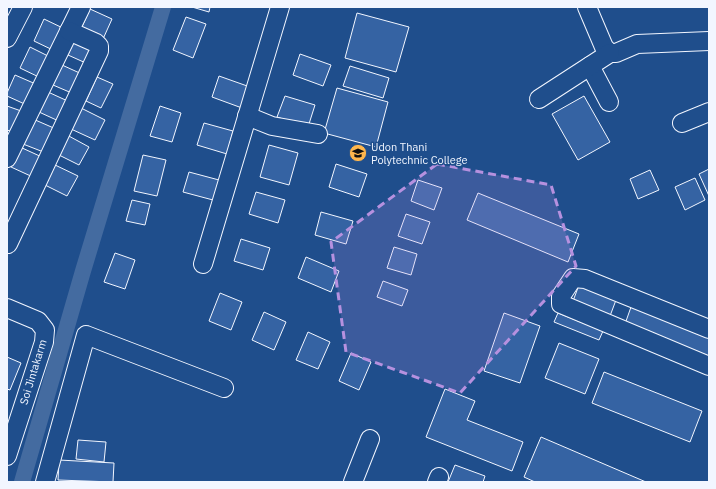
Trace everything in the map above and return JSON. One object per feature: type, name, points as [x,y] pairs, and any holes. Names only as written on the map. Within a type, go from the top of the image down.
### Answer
[{"type":"street","points":[[7,38],[23,7]]},
{"type":"street","points":[[203,264],[280,7]]},
{"type":"street","points":[[587,7],[604,47],[610,53]]},
{"type":"street","points":[[7,158],[69,32],[75,9]]},
{"type":"street","points":[[8,244],[14,210],[99,51],[99,46],[96,43],[69,32]]},
{"type":"street","points":[[539,99],[610,53],[616,53],[637,44],[708,43]]},
{"type":"street","points":[[590,66],[609,102]]},
{"type":"street","points":[[682,123],[709,112]]},
{"type":"street","points":[[247,116],[272,126],[318,134]]},
{"type":"street","points":[[709,329],[585,279],[573,278],[561,296],[561,304],[709,366]]},
{"type":"street","name":"Soi Jintakarm","points":[[7,308],[38,321],[45,330],[44,342],[7,456]]},
{"type":"street","points":[[45,482],[86,335],[224,388]]},
{"type":"street","points":[[353,482],[370,439]]},
{"type":"highlighted area","points":[[437,164],[551,185],[576,266],[460,393],[346,352],[331,242]]},
{"type":"building","points":[[192,7],[210,7],[209,12]]},
{"type":"building","points":[[90,9],[112,19],[103,39],[81,29]]},
{"type":"building","points":[[357,13],[409,27],[396,72],[345,58]]},
{"type":"building","points":[[186,17],[206,24],[193,58],[173,50]]},
{"type":"building","points":[[44,19],[67,30],[57,52],[34,41]]},
{"type":"building","points":[[76,36],[96,45],[88,64],[68,55]]},
{"type":"building","points":[[30,47],[54,59],[43,79],[20,68]]},
{"type":"building","points":[[300,54],[331,65],[323,86],[293,75]]},
{"type":"building","points":[[62,65],[84,75],[74,94],[53,85]]},
{"type":"building","points":[[350,66],[389,78],[383,98],[343,86]]},
{"type":"building","points":[[15,75],[38,85],[29,106],[7,96]]},
{"type":"building","points":[[219,76],[250,87],[242,108],[212,97]]},
{"type":"building","points":[[97,77],[113,84],[101,108],[86,101]]},
{"type":"building","points":[[337,88],[388,102],[376,147],[324,133]]},
{"type":"building","points":[[48,92],[72,103],[63,123],[39,112]]},
{"type":"building","points":[[285,96],[315,105],[308,127],[277,117]]},
{"type":"building","points":[[584,96],[610,142],[578,160],[552,114]]},
{"type":"building","points":[[7,106],[24,112],[16,133],[7,130]]},
{"type":"building","points":[[160,106],[181,113],[172,142],[150,136]]},
{"type":"building","points":[[81,108],[105,120],[95,140],[71,129]]},
{"type":"building","points":[[33,119],[56,129],[46,153],[23,144]]},
{"type":"building","points":[[204,123],[233,131],[227,154],[197,145]]},
{"type":"building","points":[[67,135],[89,147],[79,165],[57,154]]},
{"type":"building","points":[[269,145],[298,153],[289,185],[260,177]]},
{"type":"building","points":[[20,147],[44,158],[35,178],[11,167]]},
{"type":"building","points":[[143,155],[166,160],[157,196],[134,191]]},
{"type":"building","points":[[53,164],[78,176],[67,196],[43,184]]},
{"type":"building","points":[[336,164],[367,174],[359,197],[329,187]]},
{"type":"building","points":[[709,169],[709,196],[699,174]]},
{"type":"building","points":[[650,170],[659,190],[638,199],[630,179]]},
{"type":"building","points":[[189,172],[219,180],[213,200],[183,192]]},
{"type":"building","points":[[695,178],[705,200],[685,210],[675,187]]},
{"type":"building","points":[[418,180],[442,188],[434,210],[411,201]]},
{"type":"building","points":[[256,192],[285,200],[278,223],[249,214]]},
{"type":"building","points":[[478,193],[579,234],[568,262],[467,220]]},
{"type":"building","points":[[132,200],[150,204],[145,225],[126,221]]},
{"type":"building","points":[[321,212],[353,221],[346,244],[315,235]]},
{"type":"building","points":[[406,214],[430,222],[422,244],[398,236]]},
{"type":"building","points":[[241,239],[270,248],[263,270],[234,261]]},
{"type":"building","points":[[394,247],[417,254],[411,275],[387,268]]},
{"type":"building","points":[[115,253],[135,260],[125,289],[104,282]]},
{"type":"building","points":[[306,257],[339,271],[331,292],[298,278]]},
{"type":"building","points":[[383,281],[408,290],[402,306],[377,297]]},
{"type":"building","points":[[579,285],[616,300],[610,316],[573,301]]},
{"type":"building","points":[[220,293],[242,302],[231,330],[209,321]]},
{"type":"building","points":[[631,307],[709,337],[709,356],[625,324]]},
{"type":"building","points":[[264,312],[286,322],[274,350],[252,340]]},
{"type":"building","points":[[504,313],[540,326],[520,383],[484,371]]},
{"type":"building","points":[[558,313],[603,331],[599,340],[554,322]]},
{"type":"building","points":[[308,332],[330,342],[318,369],[296,360]]},
{"type":"building","points":[[559,343],[599,359],[585,394],[545,378]]},
{"type":"building","points":[[351,353],[371,362],[359,390],[339,381]]},
{"type":"building","points":[[7,357],[21,363],[10,390],[7,389]]},
{"type":"building","points":[[604,372],[702,411],[690,442],[592,403]]},
{"type":"building","points":[[445,389],[475,401],[467,420],[523,442],[512,471],[426,437]]},
{"type":"building","points":[[541,437],[646,482],[535,482],[524,477]]},
{"type":"building","points":[[78,440],[106,442],[104,462],[76,459]]},
{"type":"building","points":[[59,460],[114,463],[113,482],[58,480]]},
{"type":"building","points":[[455,465],[485,476],[483,482],[448,482]]},
{"type":"waterway","points":[[22,482],[83,271],[163,7]]},
{"type":"place","name":"Udon Thani Polytechnic College","points":[[358,153]]}]
